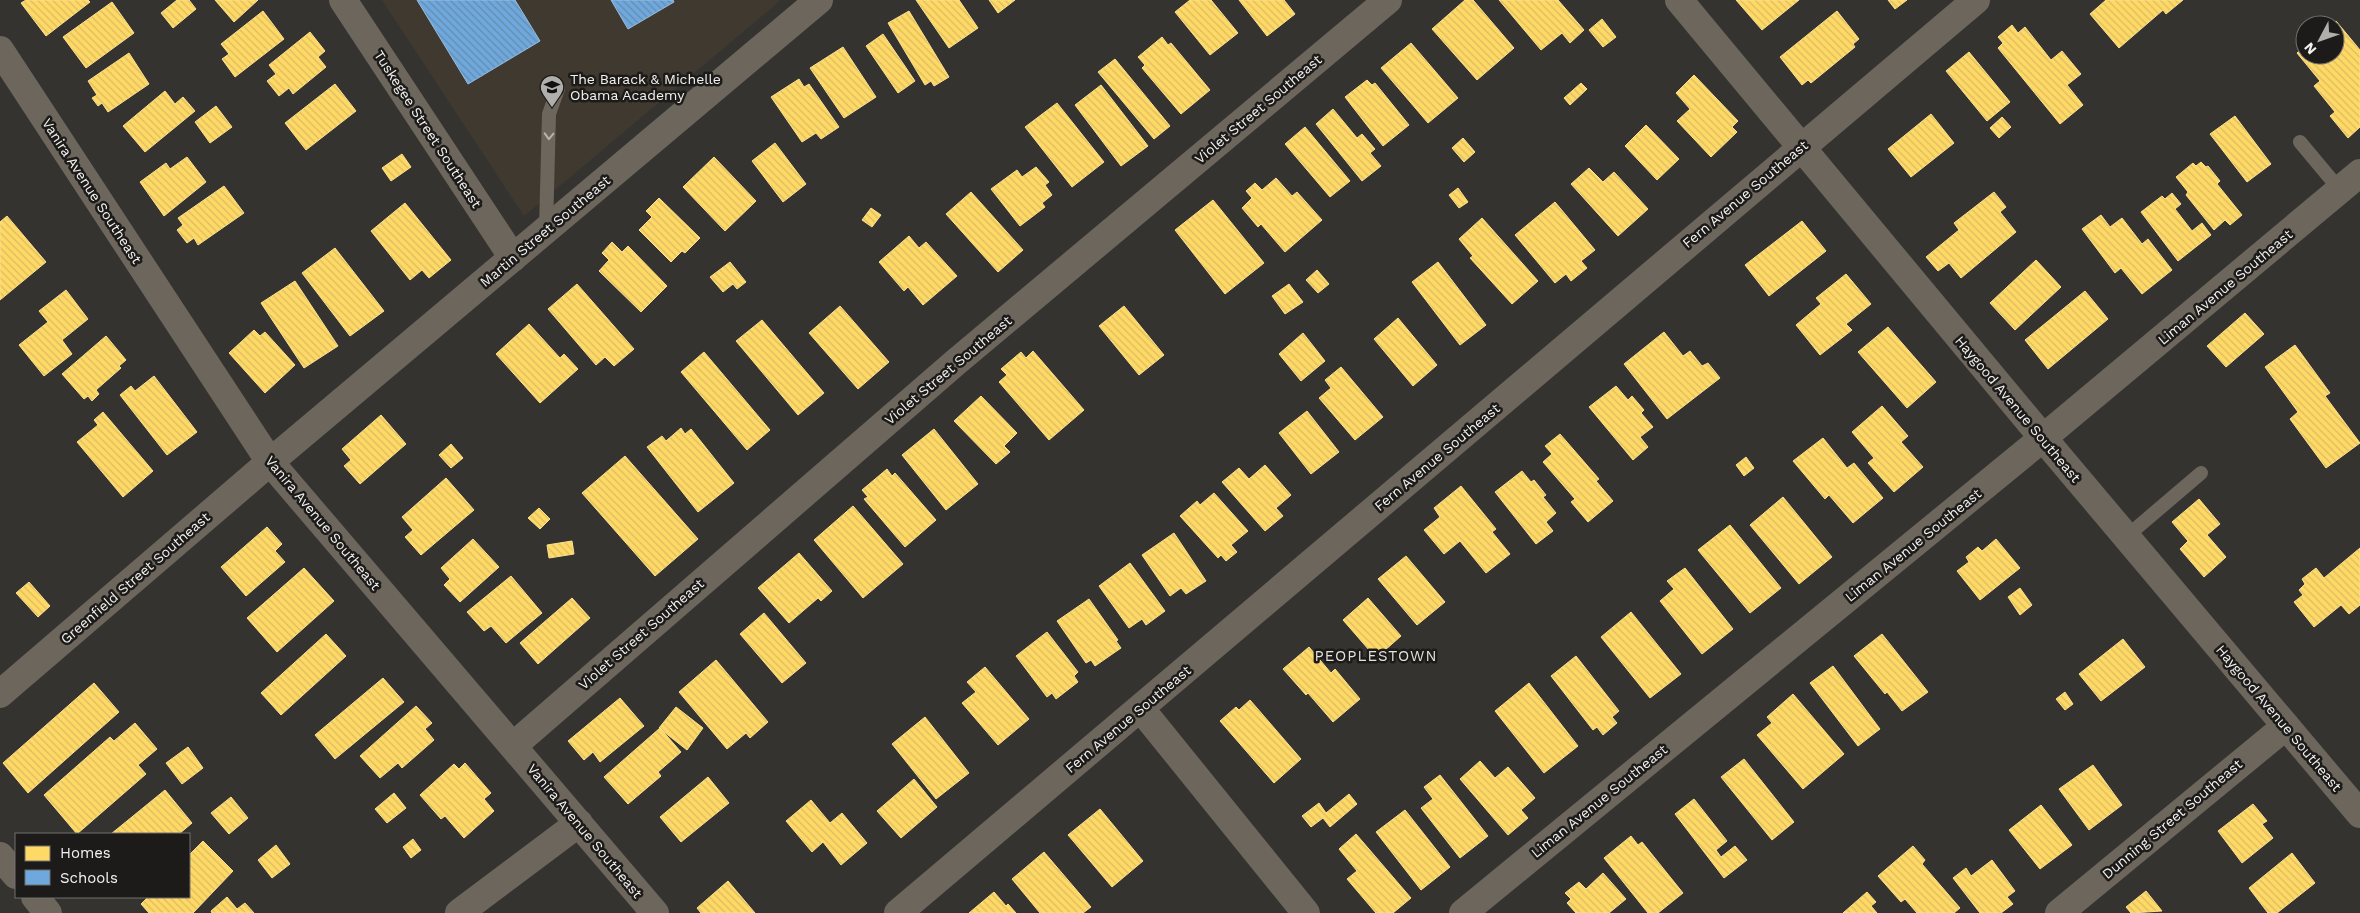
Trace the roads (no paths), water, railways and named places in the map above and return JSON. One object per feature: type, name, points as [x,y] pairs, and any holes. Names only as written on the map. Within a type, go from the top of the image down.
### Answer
[{"type":"street","name":"Tuskegee Street Southeast","points":[[343,0],[512,258]]},
{"type":"street","name":"Martin Street Southeast","points":[[270,462],[819,0]]},
{"type":"street","name":"Violet Street Southeast","points":[[513,746],[949,368],[1388,0]]},
{"type":"street","name":"Haygood Avenue Southeast","points":[[1679,0],[1800,148],[2360,814]]},
{"type":"street","name":"Fern Avenue Southeast","points":[[898,913],[1976,0]]},
{"type":"street","name":"Vanira Avenue Southeast","points":[[0,50],[270,462],[655,913]]},
{"type":"street","name":"Liman Avenue Southeast","points":[[1463,913],[2043,438],[2350,182]]},
{"type":"street","name":"Greenfield Street Southeast","points":[[0,694],[270,462]]},
{"type":"street","points":[[1141,709],[1306,913]]},
{"type":"street","name":"Dunning Street Southeast","points":[[2059,913],[2286,726]]},
{"type":"street","points":[[459,913],[579,824]]},
{"type":"street","points":[[0,856],[15,874]]},
{"type":"street","points":[[36,898],[48,913]]},
{"type":"lane","points":[[546,230],[549,114],[558,89]]},
{"type":"lane","points":[[2300,142],[2350,182]]},
{"type":"lane","points":[[2126,537],[2201,473]]},
{"type":"place","name":"The Barack & Michelle Obama Academy","points":[[552,108]]},
{"type":"district","name":"PEOPLESTOWN","points":[[1376,656]]}]
